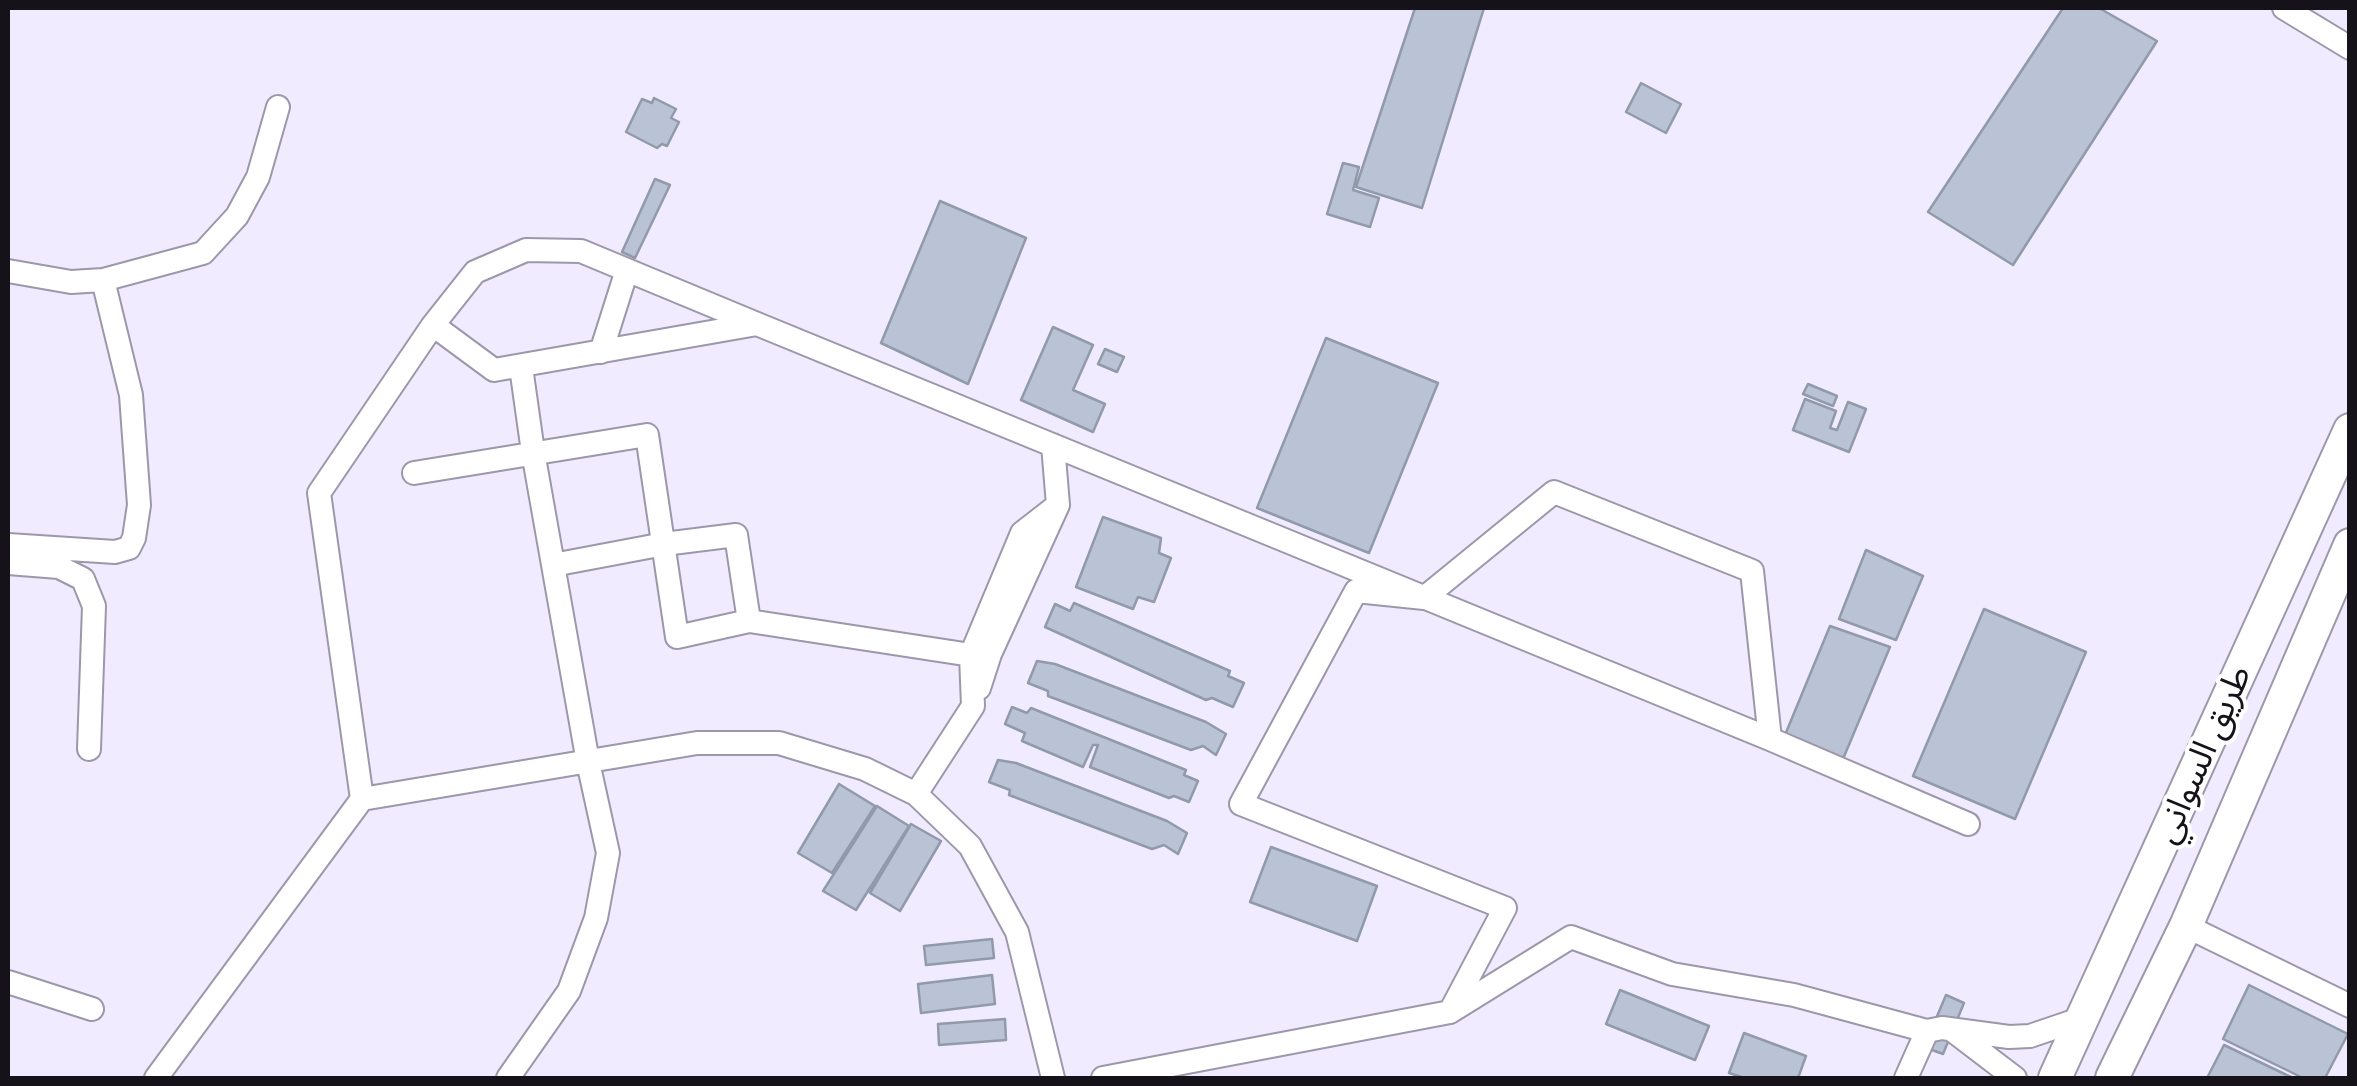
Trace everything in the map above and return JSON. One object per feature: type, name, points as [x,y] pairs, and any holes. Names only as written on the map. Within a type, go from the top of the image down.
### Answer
[{"type":"highway","name":"طريق السواني","points":[[2056,1078],[2350,430]]},
{"type":"highway","name":"طريق السواني","points":[[2112,1078],[2186,926],[2350,545]]},
{"type":"street","points":[[2284,8],[2350,48]]},
{"type":"street","points":[[8,271],[71,282],[103,280],[203,253],[237,216],[258,178],[278,107]]},
{"type":"street","points":[[362,799],[319,493],[475,272],[526,250],[581,251],[1968,824]]},
{"type":"street","points":[[601,352],[627,270]]},
{"type":"street","points":[[8,545],[114,552],[129,548],[134,538],[139,505],[132,395],[103,280]]},
{"type":"street","points":[[434,325],[494,370],[757,324]]},
{"type":"street","points":[[508,1078],[569,991],[596,918],[608,853],[533,452],[522,367]]},
{"type":"street","points":[[414,472],[647,435],[677,636],[749,621],[971,655]]},
{"type":"street","points":[[916,794],[973,706],[990,654],[1058,504],[1053,445]]},
{"type":"street","points":[[1450,1012],[1505,908],[1241,804],[1356,590],[1424,598],[1554,492],[1752,571],[1770,739]]},
{"type":"street","points":[[973,706],[971,655],[1022,533],[1058,504]]},
{"type":"street","points":[[553,565],[736,535],[749,621]]},
{"type":"street","points":[[8,563],[59,566],[83,580],[94,606],[90,749]]},
{"type":"street","points":[[156,1078],[362,799],[696,743],[779,743],[865,769],[916,794],[970,846],[1017,932],[1053,1078]]},
{"type":"street","points":[[2186,926],[2350,1006]]},
{"type":"street","points":[[1103,1078],[1450,1012],[1571,937],[1672,974],[1794,996],[1927,1031],[2030,1036],[2083,1018]]},
{"type":"street","points":[[8,982],[92,1008]]},
{"type":"street","points":[[1952,1030],[2014,1078]]},
{"type":"street","points":[[1906,1078],[1927,1031]]},
{"type":"building","points":[[1415,8],[1484,8],[1422,208],[1356,187]]},
{"type":"building","points":[[2063,8],[2099,8],[2157,41],[2013,265],[1928,212]]},
{"type":"building","points":[[1641,83],[1681,104],[1666,133],[1626,112]]},
{"type":"building","points":[[654,98],[676,109],[671,118],[679,122],[667,146],[657,148],[626,132],[642,99],[652,103]]},
{"type":"building","points":[[1343,163],[1359,167],[1353,190],[1379,198],[1370,227],[1327,214]]},
{"type":"building","points":[[655,179],[670,185],[635,258],[622,252]]},
{"type":"building","points":[[940,201],[1026,238],[968,384],[881,343]]},
{"type":"building","points":[[1053,327],[1093,345],[1073,390],[1105,404],[1093,432],[1021,400]]},
{"type":"building","points":[[1326,338],[1438,383],[1369,553],[1257,508]]},
{"type":"building","points":[[1105,349],[1124,357],[1117,372],[1098,364]]},
{"type":"building","points":[[1808,384],[1837,396],[1833,406],[1803,394]]},
{"type":"building","points":[[1805,399],[1836,411],[1830,428],[1837,430],[1848,402],[1866,409],[1849,452],[1793,430]]},
{"type":"building","points":[[1103,517],[1161,538],[1159,553],[1171,558],[1154,602],[1138,597],[1133,609],[1076,587]]},
{"type":"building","points":[[1866,550],[1923,576],[1896,640],[1839,619]]},
{"type":"building","points":[[1074,603],[1230,671],[1228,676],[1244,683],[1233,707],[1212,698],[1206,700],[1045,627],[1055,604],[1070,611]]},
{"type":"building","points":[[1984,609],[2086,652],[2015,819],[1913,776]]},
{"type":"building","points":[[1830,626],[1890,647],[1843,759],[1785,735]]},
{"type":"building","points":[[1037,661],[1055,664],[1206,722],[1226,734],[1216,755],[1203,746],[1191,750],[1048,696],[1048,691],[1028,683]]},
{"type":"building","points":[[1012,707],[1027,713],[1031,708],[1186,770],[1184,775],[1198,781],[1189,802],[1090,767],[1098,745],[1093,745],[1083,767],[1022,741],[1025,733],[1005,724]]},
{"type":"building","points":[[998,760],[1016,763],[1167,821],[1187,833],[1178,854],[1164,845],[1152,849],[1009,795],[1010,790],[989,782]]},
{"type":"building","points":[[839,784],[875,806],[832,873],[798,853]]},
{"type":"building","points":[[877,806],[909,826],[856,910],[823,891]]},
{"type":"building","points":[[911,824],[941,841],[900,911],[870,893]]},
{"type":"building","points":[[1271,847],[1377,886],[1357,941],[1250,902]]},
{"type":"building","points":[[992,939],[994,958],[926,965],[924,946]]},
{"type":"building","points":[[992,975],[995,1004],[921,1013],[918,984]]},
{"type":"building","points":[[2249,985],[2348,1034],[2325,1078],[2303,1078],[2223,1039]]},
{"type":"building","points":[[1620,990],[1709,1026],[1695,1060],[1606,1024]]},
{"type":"building","points":[[1946,995],[1964,1003],[1943,1054],[1924,1047]]},
{"type":"building","points":[[1005,1019],[1006,1040],[939,1045],[938,1024]]},
{"type":"building","points":[[1744,1033],[1806,1056],[1798,1078],[1745,1078],[1729,1073]]},
{"type":"building","points":[[2224,1045],[2293,1078],[2207,1078]]}]
